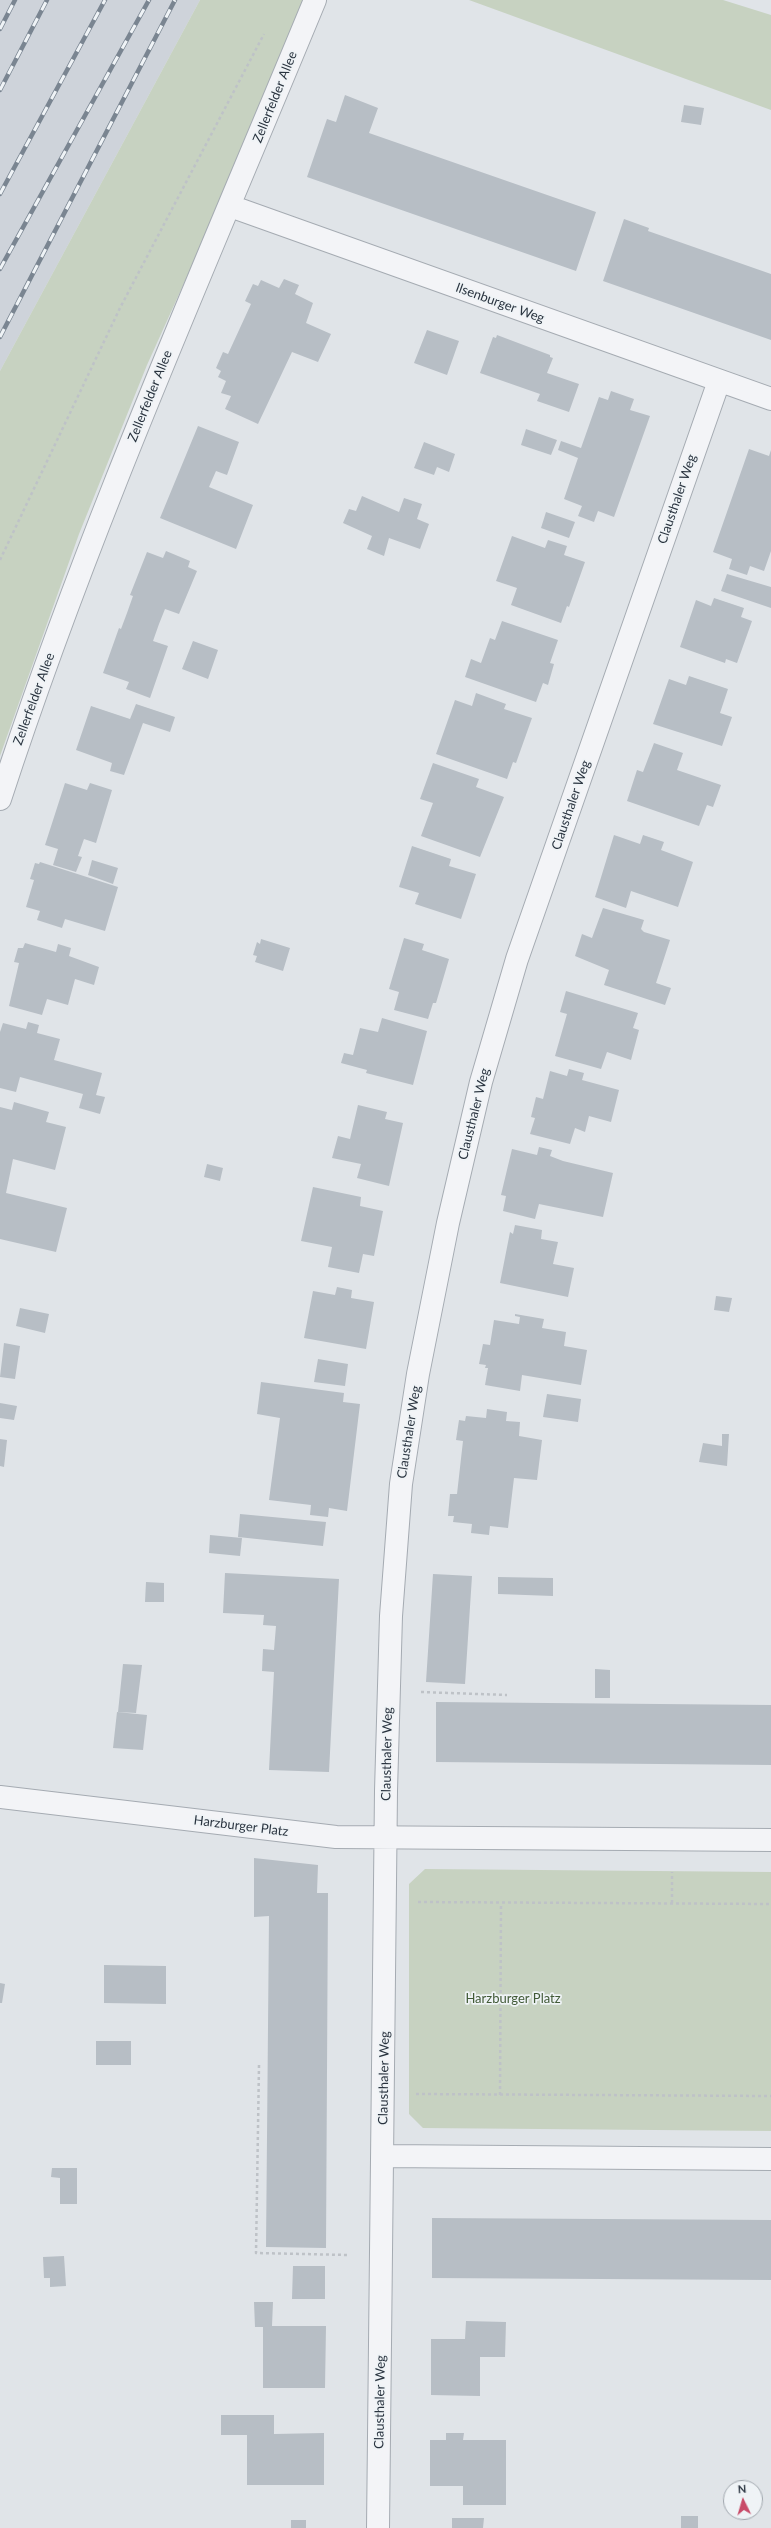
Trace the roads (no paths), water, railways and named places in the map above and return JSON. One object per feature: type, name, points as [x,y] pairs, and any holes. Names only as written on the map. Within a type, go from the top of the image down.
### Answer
[{"type":"street","name":"Zellerfelder Allee","points":[[0,799],[32,701],[159,372],[230,206],[315,0]]},
{"type":"street","name":"Ilsenburger Weg","points":[[230,206],[771,399]]},
{"type":"street","name":"Clausthaler Weg","points":[[378,2528],[385,1902],[391,1616],[401,1484],[412,1413],[448,1223],[481,1082],[517,959],[719,381]]},
{"type":"street","name":"Harzburger Platz","points":[[0,1797],[336,1837],[771,1840]]},
{"type":"street","points":[[383,2156],[771,2160]]},
{"type":"railway","points":[[0,29],[15,0]]},
{"type":"railway","points":[[0,90],[47,0]]},
{"type":"railway","points":[[0,194],[105,0]]},
{"type":"railway","points":[[0,269],[149,0]]},
{"type":"railway","points":[[0,337],[175,0]]}]
